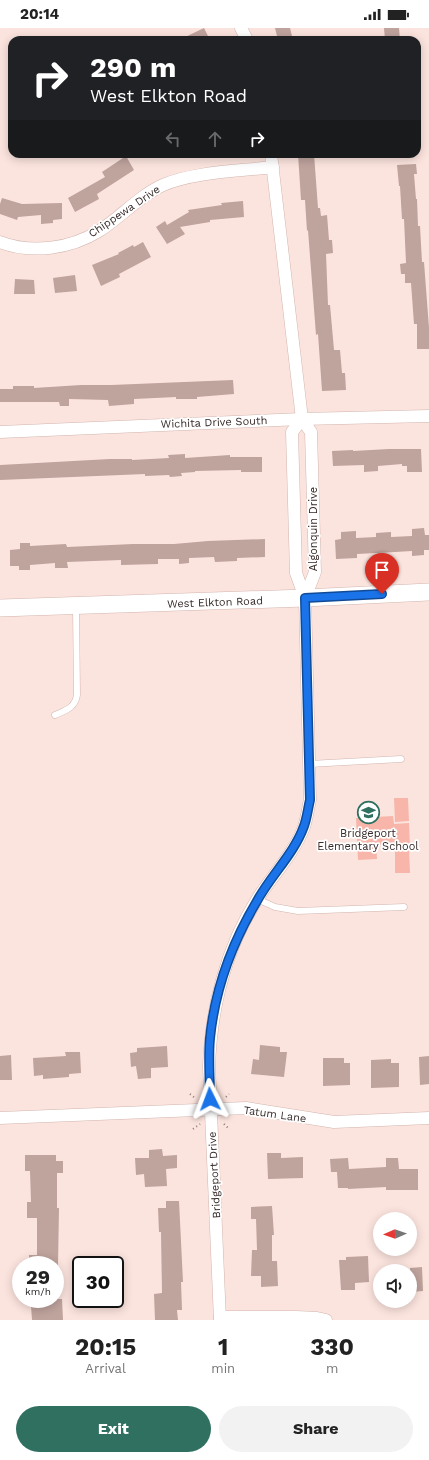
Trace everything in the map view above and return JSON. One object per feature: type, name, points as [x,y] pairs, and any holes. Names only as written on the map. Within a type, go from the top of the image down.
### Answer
[{"type":"street","name":"Algonquin Drive","points":[[272,158],[302,418],[311,432],[315,572],[305,598]]},
{"type":"street","name":"Chippewa Drive","points":[[0,242],[10,246],[35,249],[76,242],[99,231],[143,197],[162,185],[187,177],[273,167]]},
{"type":"street","name":"Wichita Drive South","points":[[0,432],[302,418],[429,416]]},
{"type":"street","name":"Algonquin Drive","points":[[302,418],[292,432],[296,573],[305,598]]},
{"type":"street","name":"West Elkton Road","points":[[0,608],[305,598],[429,592]]},
{"type":"street","name":"Bridgeport Drive","points":[[220,1319],[209,1066],[210,1038],[217,1000],[226,966],[238,934],[258,899],[292,851],[304,826],[310,800],[305,598]]},
{"type":"street","name":"Tatum Lane","points":[[0,1118],[246,1108],[334,1122],[429,1118]]},
{"type":"street","points":[[220,1319],[296,1317],[326,1320]]},
{"type":"lane","points":[[55,715],[72,707],[76,702],[76,606]]},
{"type":"lane","points":[[309,764],[401,759]]},
{"type":"lane","points":[[258,899],[275,907],[298,911],[404,907]]},
{"type":"path","points":[[190,1094],[196,1099]]},
{"type":"path","points":[[193,1129],[199,1124]]},
{"type":"path","points":[[224,1124],[228,1128]]},
{"type":"shaded area","points":[[394,798],[408,798],[409,821],[395,822]]},
{"type":"shaded area","points":[[393,816],[394,824],[409,823],[410,847],[395,848],[395,844],[376,845],[377,859],[358,860],[356,818]]},
{"type":"shaded area","points":[[395,849],[409,849],[410,873],[395,873]]},
{"type":"building","points":[[204,28],[208,36],[187,36]]},
{"type":"building","points":[[275,28],[290,28],[292,36],[277,36]]},
{"type":"building","points":[[384,28],[399,28],[400,36],[385,36]]},
{"type":"building","points":[[123,158],[127,158],[134,170],[97,194],[99,199],[75,212],[68,198],[105,177],[102,172]]},
{"type":"building","points":[[298,158],[314,158],[318,208],[320,208],[321,216],[327,215],[329,240],[332,240],[333,253],[326,254],[328,305],[330,305],[334,350],[340,350],[342,373],[345,373],[346,390],[322,391],[305,200],[301,200]]},
{"type":"building","points":[[416,164],[417,174],[414,174],[418,226],[420,226],[422,262],[424,262],[429,328],[429,349],[417,349],[417,324],[414,324],[411,283],[405,283],[405,274],[401,274],[400,264],[406,263],[404,219],[402,219],[397,165]]},
{"type":"building","points":[[2,198],[22,204],[62,203],[62,219],[53,220],[53,223],[41,224],[41,215],[18,217],[17,220],[0,214],[0,204]]},
{"type":"building","points":[[243,201],[244,217],[210,220],[210,222],[180,227],[185,234],[167,244],[156,227],[165,221],[167,225],[189,212],[188,210],[222,205],[221,203]]},
{"type":"building","points":[[143,242],[151,257],[119,274],[120,277],[101,286],[92,265],[119,254],[118,253],[133,245],[134,247]]},
{"type":"building","points":[[75,275],[77,291],[55,293],[53,278]]},
{"type":"building","points":[[15,279],[34,280],[35,294],[14,294]]},
{"type":"building","points":[[233,380],[234,394],[197,397],[197,399],[176,399],[176,397],[134,399],[134,404],[109,406],[108,400],[69,399],[69,406],[60,406],[59,402],[0,402],[0,389],[13,389],[13,386],[34,386],[34,388]]},
{"type":"building","points":[[421,449],[422,472],[407,472],[407,466],[402,466],[402,464],[378,466],[378,471],[364,472],[364,465],[333,466],[332,451]]},
{"type":"building","points":[[185,454],[185,458],[230,455],[230,457],[262,457],[262,472],[241,472],[241,470],[195,471],[181,473],[182,476],[170,477],[169,475],[145,476],[145,474],[0,480],[0,465],[110,459],[132,460],[169,458],[168,455]]},
{"type":"building","points":[[424,528],[425,535],[429,535],[429,550],[424,550],[424,555],[412,556],[412,551],[357,554],[357,558],[336,559],[335,540],[341,539],[341,532],[356,531],[356,538],[376,537],[376,533],[391,532],[391,537],[412,536],[412,529]]},
{"type":"building","points":[[265,539],[265,557],[237,558],[237,561],[215,562],[214,557],[189,558],[189,563],[179,564],[179,559],[158,559],[158,564],[121,565],[121,560],[67,562],[68,568],[55,568],[55,563],[30,565],[30,570],[19,570],[19,566],[10,566],[10,550],[20,549],[20,543],[30,543],[30,546],[66,544],[67,547],[174,544]]},
{"type":"building","points":[[260,1045],[280,1047],[280,1052],[287,1052],[284,1077],[251,1074],[253,1059],[259,1060]]},
{"type":"building","points":[[167,1046],[168,1067],[151,1068],[151,1078],[138,1079],[136,1066],[131,1067],[130,1053],[137,1052],[137,1048]]},
{"type":"building","points":[[65,1052],[80,1052],[81,1073],[69,1074],[69,1077],[43,1079],[43,1075],[34,1076],[33,1058],[66,1056]]},
{"type":"building","points":[[11,1055],[12,1080],[0,1080],[0,1056]]},
{"type":"building","points":[[429,1056],[429,1084],[420,1085],[419,1057]]},
{"type":"building","points":[[323,1058],[344,1058],[344,1063],[350,1063],[350,1085],[323,1086]]},
{"type":"building","points":[[391,1059],[391,1063],[399,1063],[399,1087],[371,1088],[371,1060]]},
{"type":"building","points":[[162,1149],[163,1156],[177,1155],[177,1168],[166,1169],[167,1186],[145,1187],[144,1174],[136,1175],[135,1158],[149,1158],[149,1150]]},
{"type":"building","points":[[267,1153],[281,1153],[281,1158],[303,1157],[303,1178],[268,1179]]},
{"type":"building","points":[[25,1155],[56,1155],[56,1161],[63,1161],[63,1173],[57,1173],[57,1208],[59,1208],[58,1256],[29,1256],[37,1255],[37,1218],[27,1218],[27,1202],[31,1202],[30,1171],[25,1171]]},
{"type":"building","points":[[348,1158],[349,1169],[386,1167],[386,1158],[398,1158],[399,1169],[418,1169],[418,1190],[386,1190],[386,1187],[348,1189],[338,1188],[337,1172],[331,1172],[330,1159]]},
{"type":"building","points":[[166,1201],[179,1201],[183,1282],[181,1282],[182,1310],[177,1310],[178,1320],[155,1320],[154,1294],[162,1293],[161,1232],[159,1232],[158,1208],[166,1208]]},
{"type":"building","points":[[272,1206],[274,1235],[272,1235],[272,1261],[277,1261],[278,1286],[261,1287],[261,1276],[251,1276],[252,1250],[257,1250],[256,1219],[251,1219],[251,1207]]},
{"type":"building","points":[[368,1256],[369,1282],[355,1283],[355,1290],[341,1290],[339,1260],[346,1260],[346,1257]]},
{"type":"building","points":[[417,1267],[422,1267],[423,1291],[417,1291]]},
{"type":"building","points":[[31,1308],[62,1308],[63,1320],[32,1320]]},
{"type":"place","name":"Bridgeport Elementary School","points":[[368,813]]},
{"type":"route","points":[[210,1099],[210,1038],[217,1000],[226,966],[238,934],[258,899],[292,851],[304,826],[310,800],[305,598],[382,594]]}]
